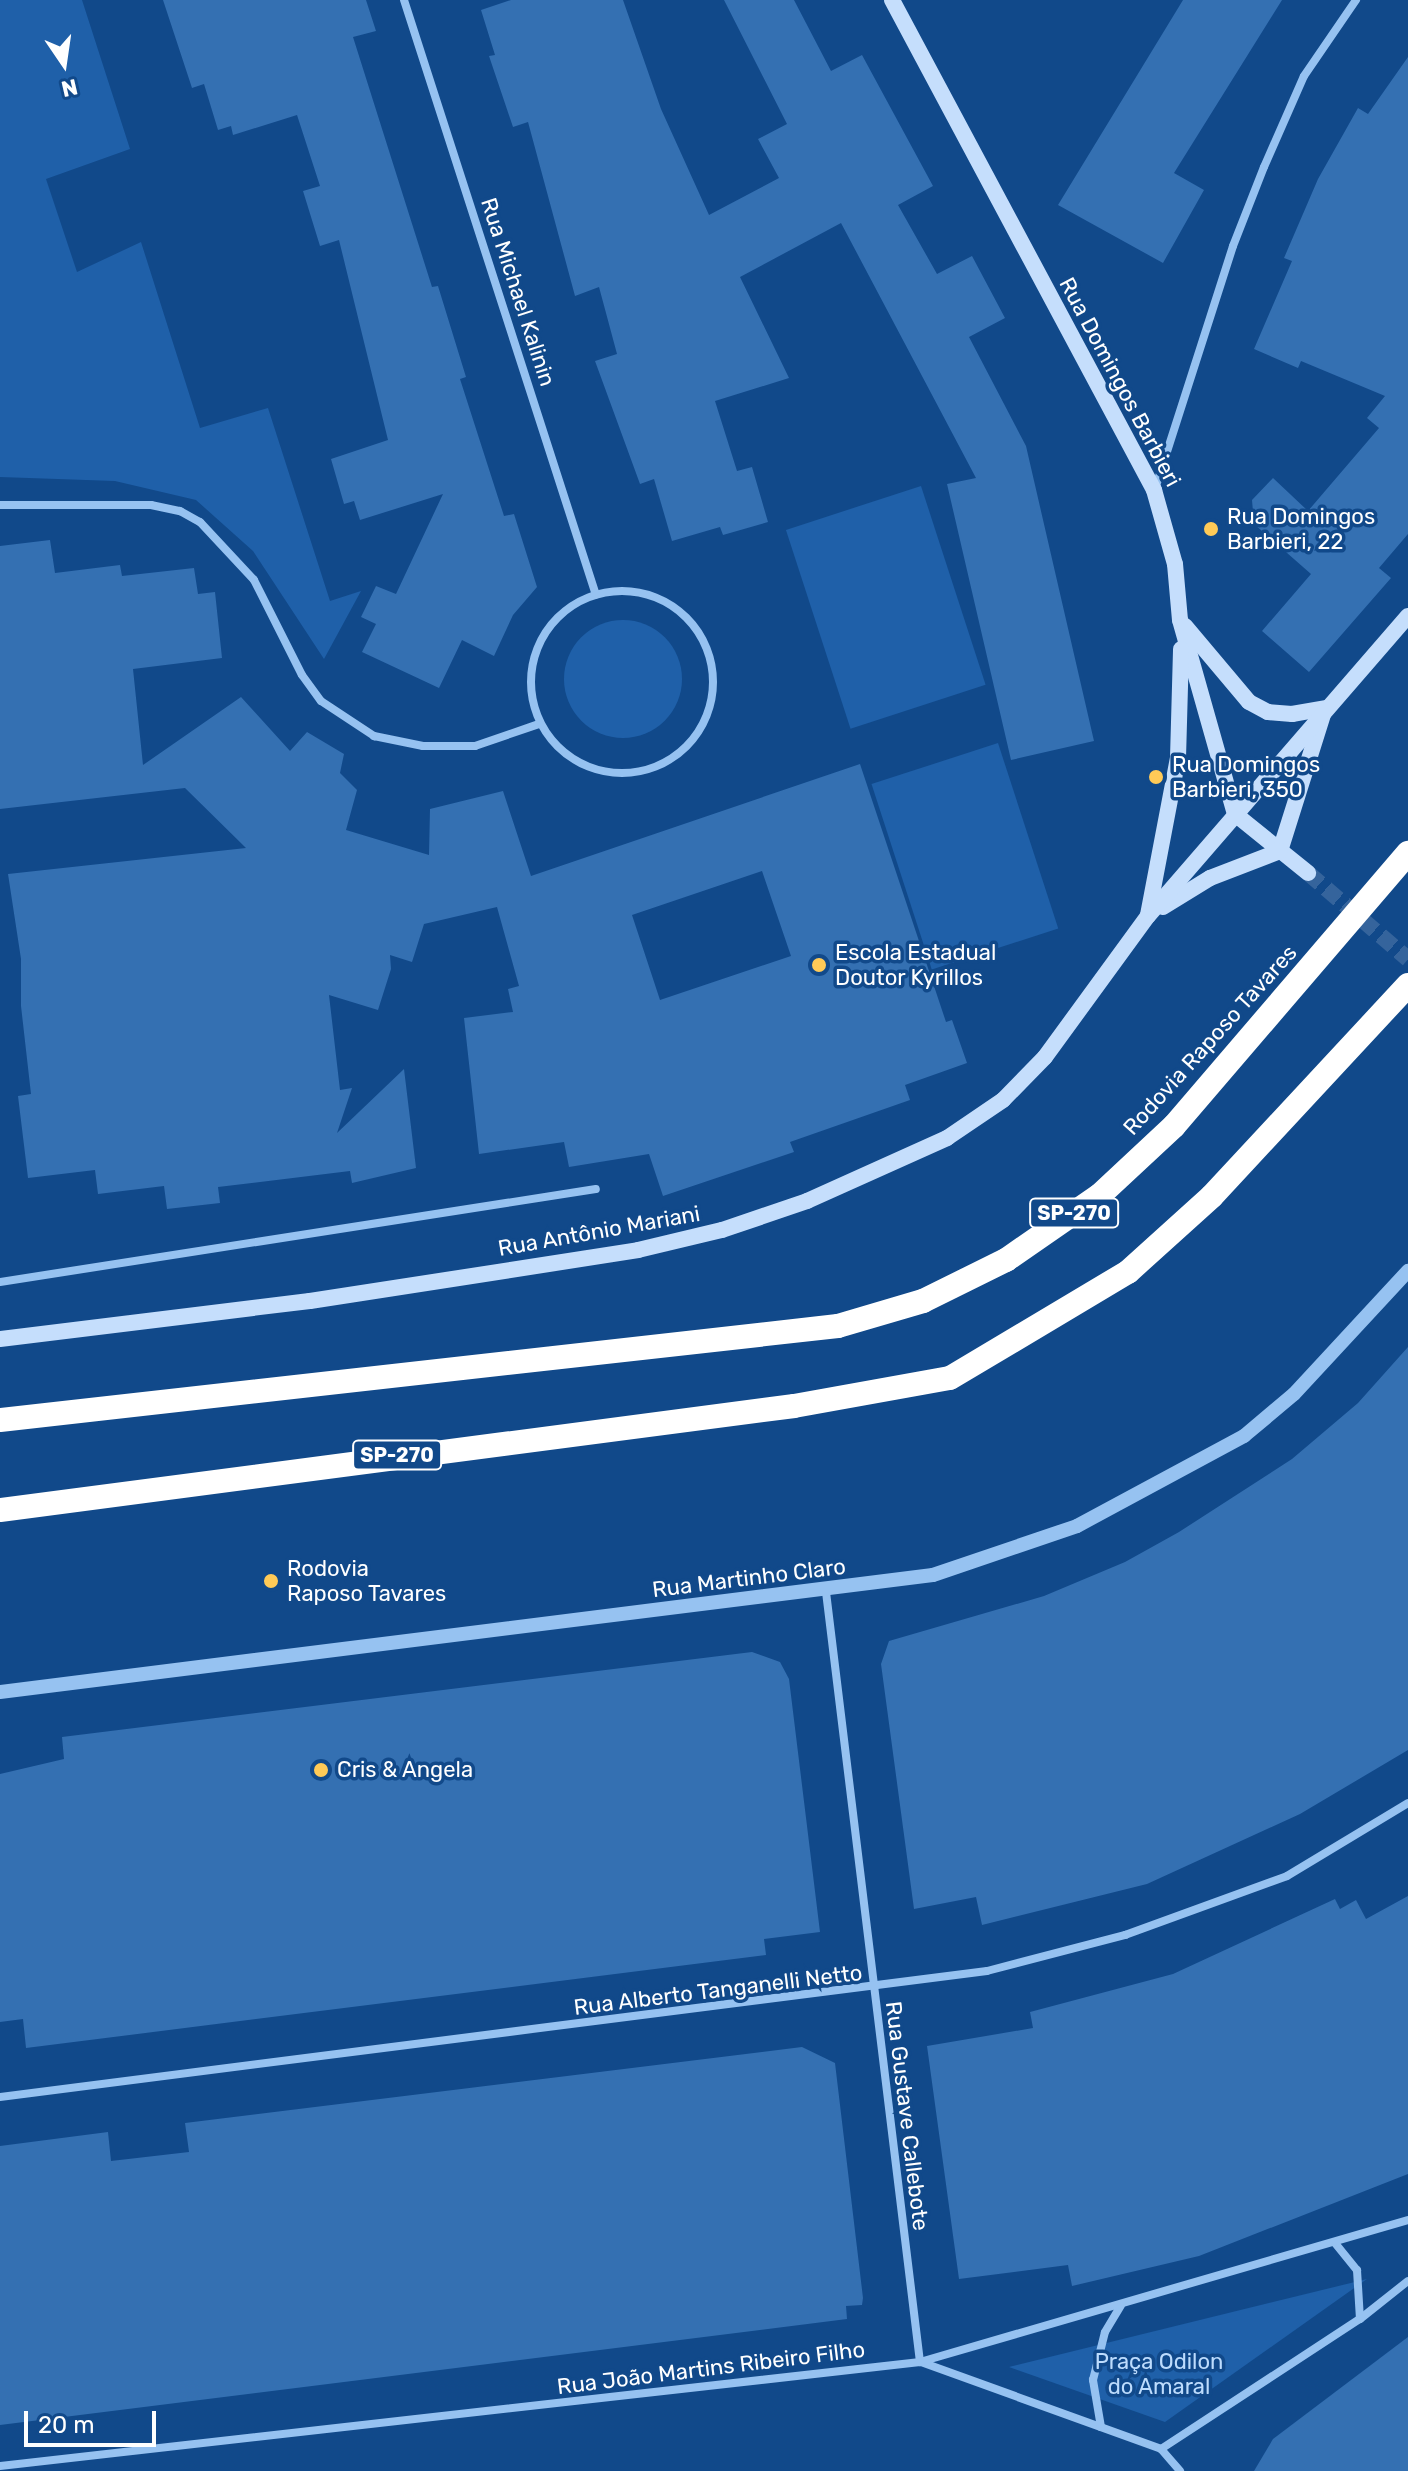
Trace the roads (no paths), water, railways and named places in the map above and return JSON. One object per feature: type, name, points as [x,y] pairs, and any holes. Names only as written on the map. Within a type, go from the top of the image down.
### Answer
[{"type":"highway","name":"Rodovia Raposo Tavares","points":[[0,1420],[823,1328],[923,1301],[1006,1260],[1100,1195],[1174,1126],[1408,853]]},
{"type":"highway","name":"SP-270","points":[[0,1510],[794,1406],[950,1378],[1128,1272],[1212,1196],[1408,985]]},
{"type":"main road","name":"Rua Domingos Barbieri","points":[[892,0],[1154,490],[1175,564],[1180,620],[1235,814]]},
{"type":"main road","name":"Rua Antônio Mariani","points":[[0,1339],[310,1301],[638,1250],[722,1230],[807,1201],[947,1138],[1003,1100],[1093,998],[1148,916],[1325,708],[1408,616]]},
{"type":"main road","points":[[1180,620],[1249,702],[1268,712],[1292,714],[1325,708],[1280,851]]},
{"type":"main road","points":[[1148,916],[1183,719],[1180,620]]},
{"type":"main road","points":[[1235,814],[1308,873]]},
{"type":"main road","points":[[1148,916],[1210,878],[1280,851]]},
{"type":"street","name":"Rua Michael Kalinin","points":[[404,0],[596,595]]},
{"type":"street","points":[[1154,490],[1233,246],[1264,167],[1304,76],[1356,0]]},
{"type":"street","points":[[0,505],[151,505],[180,511],[200,522],[229,547],[254,580],[302,675],[321,701],[374,736],[463,747],[539,724]]},
{"type":"street","points":[[627,591],[658,598],[685,616],[704,641],[713,672],[711,704],[698,732],[677,756],[648,770],[616,774],[585,767],[559,750],[539,724],[530,694],[532,662],[545,632],[567,609],[596,595],[627,591]]},
{"type":"street","name":"Rua Antônio Mariani","points":[[0,1282],[596,1189]]},
{"type":"street","name":"Rua Martinho Claro","points":[[0,1692],[826,1592],[933,1575],[1036,1542],[1121,1506],[1244,1436],[1294,1394],[1408,1271]]},
{"type":"street","name":"Rua Gustave Callebote","points":[[826,1592],[920,2362]]},
{"type":"street","name":"Rua Alberto Tanganelli Netto","points":[[0,2097],[873,1990],[987,1971],[1125,1935],[1287,1876],[1408,1803]]},
{"type":"street","name":"Rua João Martins Ribeiro Filho","points":[[0,2466],[920,2362],[1408,2220]]},
{"type":"street","points":[[1335,2243],[1357,2270],[1360,2319]]},
{"type":"street","points":[[1161,2449],[1360,2319],[1408,2281]]},
{"type":"street","points":[[1101,2427],[1093,2380],[1105,2332],[1122,2304]]},
{"type":"street","points":[[920,2362],[1161,2449],[1180,2471]]},
{"type":"tunnel","points":[[1308,873],[1408,959]]},
{"type":"place","name":"Rua Domingos Barbieri, 22","points":[[1211,529]]},
{"type":"place","name":"Rua Domingos Barbieri, 350","points":[[1156,777]]},
{"type":"place","name":"Escola Estadual Doutor Kyrillos","points":[[819,965]]},
{"type":"place","name":"Rodovia Raposo Tavares","points":[[271,1581]]},
{"type":"place","name":"Cris & Angela","points":[[321,1770]]},
{"type":"park label","name":"Praça Odilon do Amaral","points":[[1159,2374]]}]
